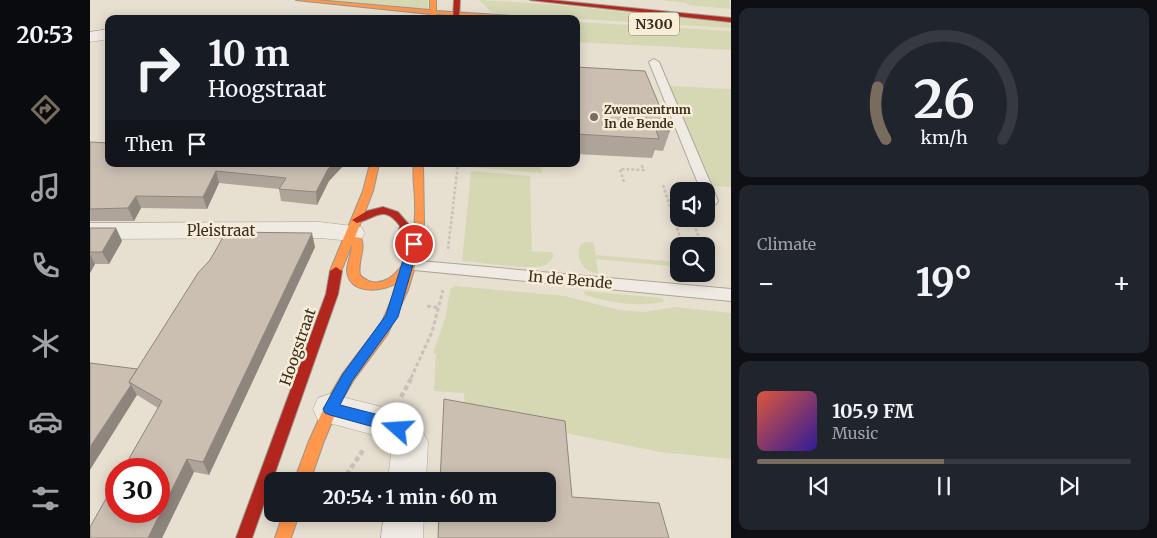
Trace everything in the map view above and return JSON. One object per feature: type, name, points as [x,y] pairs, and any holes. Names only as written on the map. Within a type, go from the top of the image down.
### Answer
[{"type":"main road","points":[[299,0],[425,15]]},
{"type":"main road","points":[[433,0],[433,15]]},
{"type":"main road","points":[[457,0],[457,15]]},
{"type":"main road","name":"N300","points":[[533,0],[731,20]]},
{"type":"main road","name":"N300","points":[[611,0],[731,12]]},
{"type":"main road","name":"N300","points":[[666,25],[731,30]]},
{"type":"main road","name":"Hoogstraat","points":[[244,538],[332,294],[337,268],[368,191],[373,167]]},
{"type":"main road","points":[[305,472],[330,409],[348,378],[392,317],[410,262],[420,213],[416,180],[418,167]]},
{"type":"main road","points":[[379,209],[386,209],[396,213],[405,226],[402,247],[410,262],[402,275],[388,285],[373,286],[364,284],[354,275],[353,268],[360,249],[354,227],[366,214],[379,209]]},
{"type":"main road","points":[[283,538],[288,522]]},
{"type":"street","points":[[90,37],[105,35]]},
{"type":"street","name":"Pleistraat","points":[[90,231],[320,230],[354,227]]},
{"type":"street","points":[[330,409],[383,423],[405,433],[410,438],[408,472]]},
{"type":"street","points":[[402,538],[403,522]]},
{"type":"lane","points":[[654,62],[704,182]]},
{"type":"lane","name":"In de Bende","points":[[410,262],[731,295]]},
{"type":"path","points":[[624,182],[620,169],[644,170],[641,164]]},
{"type":"path","points":[[663,185],[680,237]]},
{"type":"green space","points":[[324,0],[428,0],[428,9]]},
{"type":"green space","points":[[479,0],[547,4],[731,23],[731,28],[580,19],[580,15],[514,15],[491,12]]},
{"type":"green space","points":[[660,0],[729,0],[731,9],[687,5],[687,3]]},
{"type":"green space","points":[[580,22],[731,31],[731,50],[580,42]]},
{"type":"green space","points":[[670,86],[731,89],[731,187],[715,186],[715,182],[711,182]]},
{"type":"green space","points":[[471,167],[541,167],[542,173]]},
{"type":"green space","points":[[471,171],[530,176],[532,251],[552,252],[554,256],[546,265],[525,267],[462,261]]},
{"type":"green space","points":[[593,242],[596,255],[670,261],[670,266],[596,259],[598,273],[593,272],[584,268],[582,264],[579,254],[581,244]]},
{"type":"green space","points":[[455,286],[565,296],[619,310],[644,312],[676,307],[731,313],[731,459],[660,452],[465,413],[464,393],[434,391],[436,354],[433,353],[446,316],[450,289]]},
{"type":"green space","points":[[584,291],[662,298],[664,302],[634,304],[614,302],[585,295]]},
{"type":"building","points":[[580,67],[645,71],[670,131],[656,130],[659,139],[580,134]]},
{"type":"building","points":[[90,142],[105,143],[105,167],[330,167],[316,192],[279,189],[286,178],[216,171],[203,197],[136,196],[128,208],[90,209]]},
{"type":"building","points":[[90,228],[116,228],[102,252],[90,252]]},
{"type":"building","points":[[226,232],[312,233],[203,462],[187,459],[170,493],[170,458],[129,458],[162,401],[129,382],[198,273],[210,260]]},
{"type":"building","points":[[90,363],[137,369],[129,382],[131,385],[90,447]]},
{"type":"building","points":[[444,399],[565,421],[572,497],[659,503],[669,538],[438,538],[439,522],[556,522],[556,472],[440,472]]},
{"type":"building","points":[[105,500],[105,523],[155,523],[148,538],[90,538],[90,527]]},
{"type":"traffic: slow","points":[[299,0],[413,11],[484,15]]},
{"type":"traffic: slow","points":[[433,0],[433,15]]},
{"type":"traffic: slow","points":[[336,271],[368,191],[373,167]]},
{"type":"traffic: slow","points":[[305,472],[327,414],[348,377],[388,324],[402,290],[411,264],[419,223],[418,167]]},
{"type":"traffic: slow","points":[[357,240],[358,244],[353,271],[355,277],[362,283],[369,286],[382,286],[394,280],[409,265]]},
{"type":"traffic: slow","points":[[283,538],[288,522]]},
{"type":"traffic: jam","points":[[456,15],[457,0]]},
{"type":"traffic: jam","points":[[533,0],[731,20]]},
{"type":"traffic: jam","points":[[357,220],[371,213],[383,210],[395,214],[405,226],[401,243],[404,252]]},
{"type":"traffic: jam","points":[[244,538],[332,294],[336,271]]},
{"type":"place","name":"Zwemcentrum In de Bende","points":[[594,117]]},
{"type":"route","points":[[398,429],[383,423],[330,409],[348,378],[392,317],[414,244]]}]
